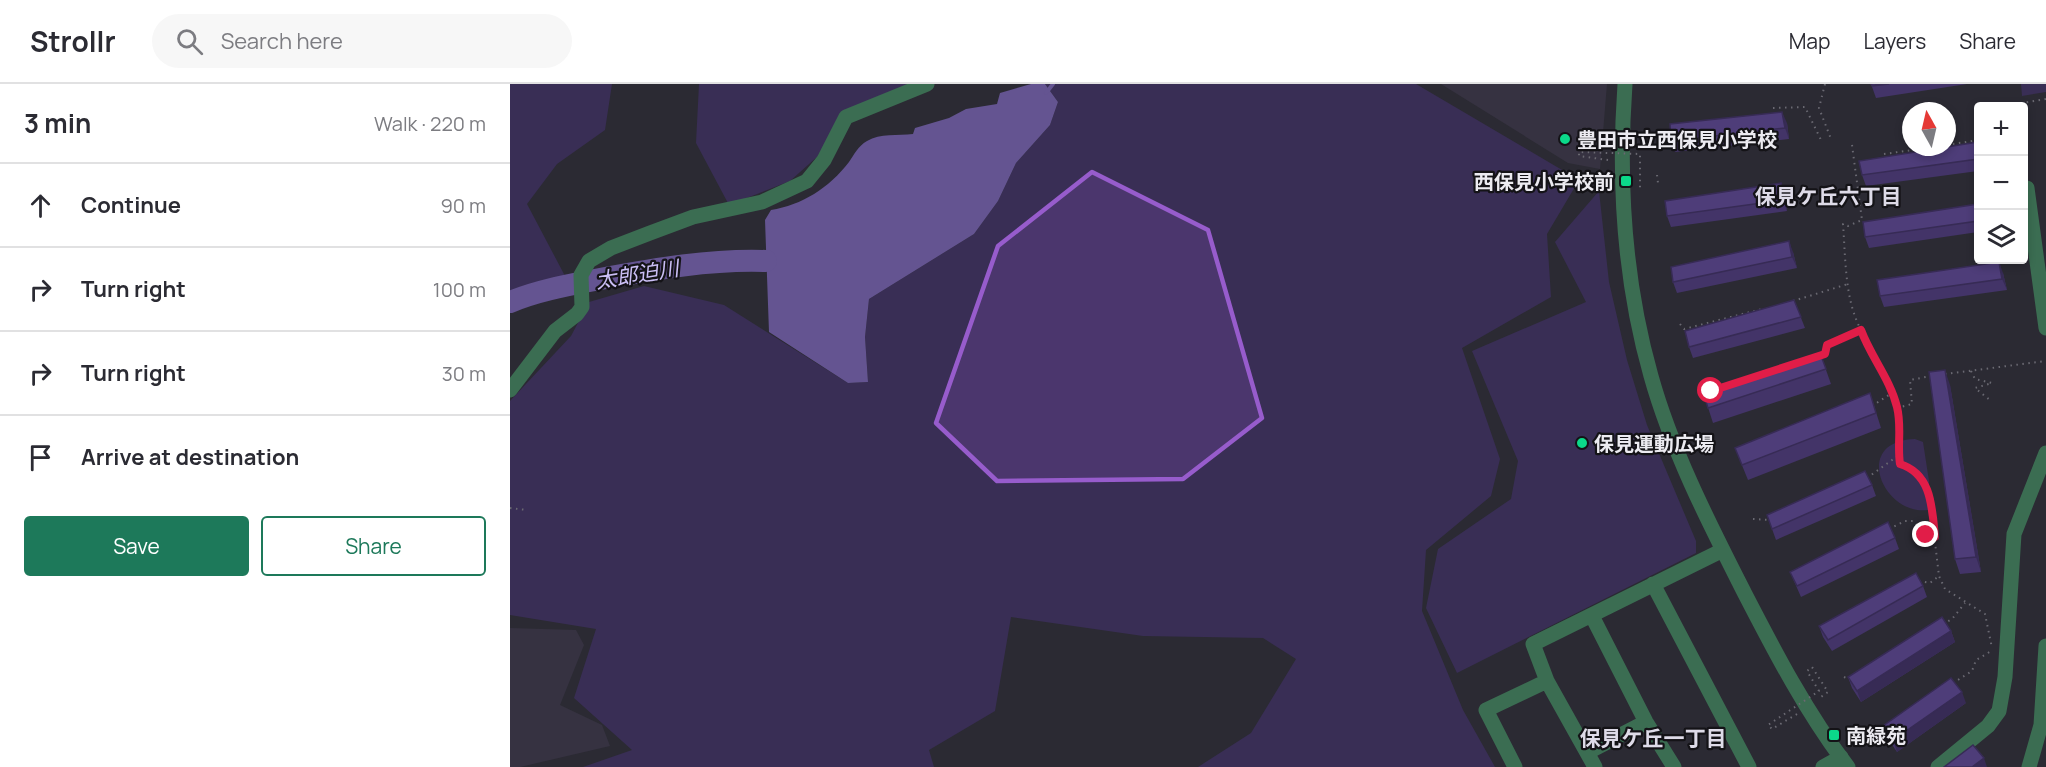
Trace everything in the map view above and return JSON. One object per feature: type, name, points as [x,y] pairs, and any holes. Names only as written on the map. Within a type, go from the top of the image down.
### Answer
[{"type":"street","points":[[510,390],[555,331],[577,315],[582,307],[581,275],[589,261],[611,248],[693,217],[762,202],[807,181],[824,160],[846,117],[927,84]]},
{"type":"street","points":[[1625,84],[1623,203],[1630,284],[1651,377],[1678,451],[1723,550],[1796,688],[1844,762],[1823,767]]},
{"type":"street","points":[[2028,195],[2046,328]]},
{"type":"street","points":[[1938,767],[1988,726],[1999,711],[2005,677],[2014,534],[2046,453]]},
{"type":"street","points":[[1595,767],[1547,681],[1533,644],[1723,550]]},
{"type":"street","points":[[1653,584],[1741,764]]},
{"type":"street","points":[[1592,616],[1646,722],[1674,767]]},
{"type":"street","points":[[2030,767],[2041,725],[2046,646]]},
{"type":"street","points":[[1515,767],[1486,710],[1547,681]]},
{"type":"street","points":[[1588,752],[1646,722]]},
{"type":"path","points":[[1825,84],[1819,108],[1831,139]]},
{"type":"path","points":[[2028,102],[2044,100]]},
{"type":"path","points":[[1773,108],[1805,107],[1822,142]]},
{"type":"path","points":[[1956,144],[1974,141]]},
{"type":"path","points":[[1852,146],[1862,220],[1848,226],[1843,224],[1852,307],[1897,408],[1902,437],[1900,464],[1916,472],[1929,492],[1940,576],[1946,590],[1985,614],[1994,659]]},
{"type":"path","points":[[1884,154],[1902,151]]},
{"type":"path","points":[[1608,160],[1579,156],[1579,152],[1640,154],[1640,189]]},
{"type":"path","points":[[1657,175],[1658,183]]},
{"type":"path","points":[[1793,301],[1848,284]]},
{"type":"path","points":[[1680,324],[1684,329],[1771,307]]},
{"type":"path","points":[[1814,358],[1825,354],[1827,345],[1861,330]]},
{"type":"path","points":[[1897,408],[1912,404],[1911,380],[2046,361]]},
{"type":"path","points":[[1971,371],[1975,379],[1992,383],[1976,388],[1990,400]]},
{"type":"path","points":[[1865,408],[1876,405],[1892,393]]},
{"type":"path","points":[[1861,480],[1899,455]]},
{"type":"path","points":[[510,508],[526,510]]},
{"type":"path","points":[[1754,519],[1769,521],[1779,517]]},
{"type":"path","points":[[1884,531],[1905,521],[1912,521],[1926,535],[1935,537]]},
{"type":"path","points":[[1909,586],[1919,580],[1930,583],[1940,576]]},
{"type":"path","points":[[1941,625],[1952,619],[1966,602]]},
{"type":"path","points":[[1944,689],[1972,671],[1977,660],[1993,650]]},
{"type":"path","points":[[1797,714],[1772,729],[1768,725],[1819,691],[1807,671],[1812,668],[1828,692],[1818,699]]},
{"type":"path","points":[[1844,677],[1849,681],[1860,675]]},
{"type":"highlighted area","points":[[1092,172],[1208,230],[1262,418],[1183,479],[997,481],[936,423],[998,246]]},
{"type":"shaded area","points":[[510,84],[612,84],[605,130],[557,164],[527,204],[565,276],[510,293]]},
{"type":"shaded area","points":[[699,84],[918,84],[842,114],[818,156],[790,181],[729,205],[696,143]]},
{"type":"shaded area","points":[[1031,84],[1045,84],[1058,102],[1050,125],[1016,163],[998,201],[974,234],[869,299],[865,337],[868,382],[848,383],[769,332],[765,220],[771,210],[793,204],[824,187],[849,162],[861,145],[872,138],[913,134],[915,128],[949,118],[966,109],[997,104],[1000,93]]},
{"type":"shaded area","points":[[1045,84],[1416,84],[1579,180],[1547,234],[1551,297],[1462,348],[1500,459],[1491,496],[1426,550],[1422,611],[1463,710],[1495,767],[1198,767],[1251,733],[1296,659],[1263,638],[1143,636],[1011,617],[995,711],[929,750],[934,767],[583,767],[632,750],[574,698],[596,629],[510,615],[510,401],[571,336],[589,302],[644,286],[724,305],[848,383],[868,382],[865,337],[869,299],[974,234],[998,201],[1016,163],[1050,125],[1058,102]]},
{"type":"shaded area","name":"豊田市立西保見小学校","points":[[1441,84],[1607,84],[1600,169],[1568,163]]},
{"type":"shaded area","points":[[2021,84],[2046,84],[2046,92],[2022,96]]},
{"type":"shaded area","name":"保見運動広場","points":[[1599,191],[1609,282],[1627,360],[1647,425],[1696,541],[1696,553],[1457,673],[1426,608],[1438,549],[1511,499],[1518,461],[1472,351],[1586,302],[1555,242]]},
{"type":"shaded area","points":[[1915,439],[1923,442],[1929,481],[1928,510],[1912,509],[1898,502],[1887,491],[1881,478],[1879,464],[1884,452],[1895,443]]},
{"type":"shaded area","points":[[510,628],[576,630],[584,645],[560,705],[602,725],[610,746],[520,767],[510,767]]},
{"type":"building","points":[[1782,112],[1785,128],[1671,141],[1670,124]]},
{"type":"building","points":[[1974,143],[1974,160],[1862,175],[1859,161],[1902,154],[1902,156],[1956,156],[1956,146]]},
{"type":"building","points":[[1781,183],[1783,200],[1667,216],[1665,201]]},
{"type":"building","points":[[1974,205],[1974,222],[1865,237],[1863,222]]},
{"type":"building","points":[[1789,241],[1792,257],[1673,282],[1671,267]]},
{"type":"building","points":[[1985,264],[1999,264],[2002,279],[1880,296],[1877,280]]},
{"type":"building","points":[[1794,300],[1801,317],[1689,347],[1685,331]]},
{"type":"building","points":[[1820,353],[1826,369],[1708,408],[1703,392]]},
{"type":"building","points":[[1945,370],[1976,557],[1955,559],[1929,372]]},
{"type":"building","points":[[1870,393],[1876,413],[1742,465],[1735,448]]},
{"type":"building","points":[[1865,471],[1872,485],[1772,529],[1767,515]]},
{"type":"building","points":[[1888,522],[1895,538],[1797,586],[1790,572]]},
{"type":"building","points":[[1916,573],[1923,586],[1828,640],[1819,626]]},
{"type":"building","points":[[1942,617],[1951,631],[1857,691],[1848,677]]},
{"type":"building","points":[[1951,678],[1962,692],[1893,740],[1883,726]]},
{"type":"building","points":[[1973,745],[1984,758],[1972,767],[1944,767]]},
{"type":"waterway","points":[[1046,93],[1053,84]]},
{"type":"waterway","name":"太郎迫川","points":[[510,302],[554,288],[641,272],[704,263],[766,261]]},
{"type":"place","name":"豊田市立西保見小学校","points":[[1565,139]]},
{"type":"place","name":"西保見小学校前","points":[[1626,181]]},
{"type":"place","name":"保見運動広場","points":[[1582,443]]},
{"type":"place","name":"南緑苑","points":[[1834,735]]},
{"type":"district","name":"保見ケ丘六丁目","points":[[1828,196]]},
{"type":"district","name":"保見ケ丘一丁目","points":[[1653,738]]},
{"type":"route","points":[[1711,391],[1825,354],[1827,345],[1861,330],[1890,386],[1897,408],[1902,437],[1899,445],[1900,464],[1916,472],[1929,492],[1935,537],[1926,535]]}]
